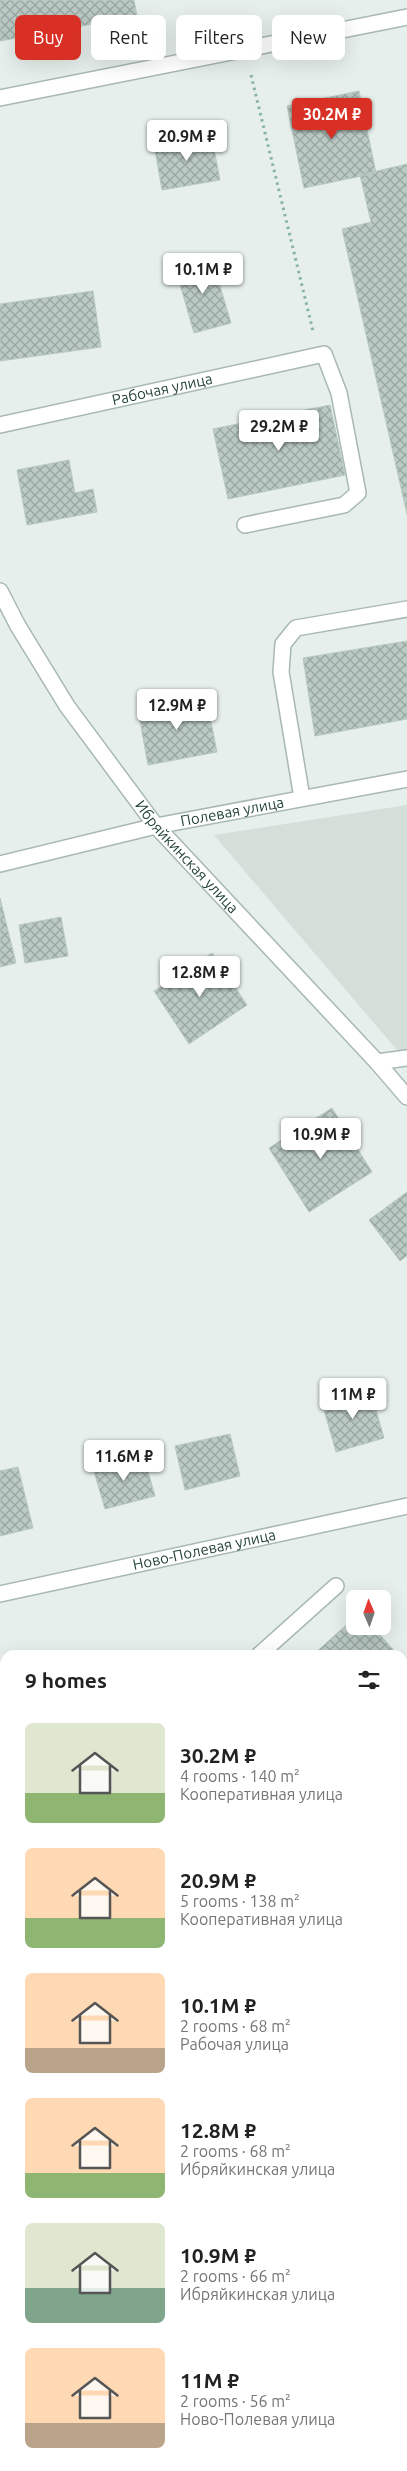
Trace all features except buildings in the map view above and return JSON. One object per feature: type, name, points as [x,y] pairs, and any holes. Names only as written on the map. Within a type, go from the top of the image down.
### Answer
[{"type":"street","points":[[262,46],[407,17]]},
{"type":"street","points":[[0,98],[190,60]]},
{"type":"street","points":[[245,525],[344,505],[358,493],[339,393],[324,354]]},
{"type":"street","name":"Рабочая улица","points":[[0,425],[324,354]]},
{"type":"street","name":"Ибряйкинская улица","points":[[0,591],[18,626],[67,706],[156,826],[377,1062],[407,1097]]},
{"type":"street","points":[[302,798],[281,672],[283,644],[296,628],[407,609]]},
{"type":"street","name":"Полевая улица","points":[[0,864],[156,826],[407,779]]},
{"type":"street","points":[[377,1062],[407,1058]]},
{"type":"street","name":"Ново-Полевая улица","points":[[0,1594],[407,1506]]},
{"type":"street","points":[[265,1650],[336,1586]]},
{"type":"path","points":[[248,60],[315,340],[324,354]]},
{"type":"shaded area","points":[[407,805],[407,1062],[214,835]]}]
